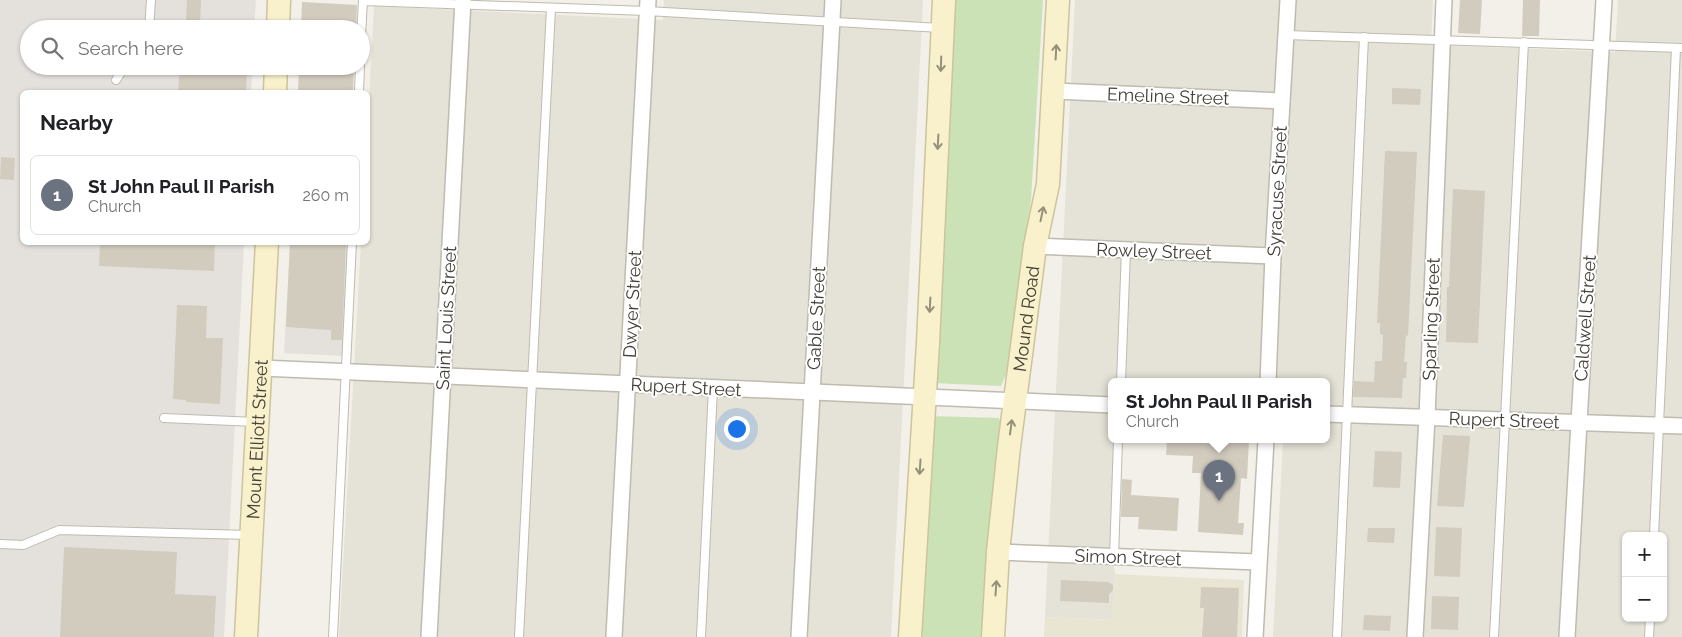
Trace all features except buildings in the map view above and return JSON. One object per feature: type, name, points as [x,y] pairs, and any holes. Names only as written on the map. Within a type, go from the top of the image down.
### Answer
[{"type":"main road","points":[[278,20],[279,0]]},
{"type":"main road","points":[[910,637],[944,0]]},
{"type":"main road","name":"Mound Road","points":[[993,637],[998,552],[1015,401],[1035,246],[1048,184],[1058,0]]},
{"type":"main road","points":[[274,90],[275,75]]},
{"type":"main road","name":"Mount Elliott Street","points":[[246,637],[267,245]]},
{"type":"street","name":"Gable Street","points":[[799,637],[833,0]]},
{"type":"street","name":"Syracuse Street","points":[[1268,378],[1288,0]]},
{"type":"street","name":"Sparling Street","points":[[1415,637],[1444,0]]},
{"type":"street","name":"Caldwell Street","points":[[1567,637],[1604,0]]},
{"type":"street","name":"Saint Louis Street","points":[[428,637],[463,2]]},
{"type":"street","name":"Dwyer Street","points":[[614,637],[648,6]]},
{"type":"street","name":"Emeline Street","points":[[1054,91],[1282,101]]},
{"type":"street","name":"Rowley Street","points":[[1035,246],[1274,256]]},
{"type":"street","name":"Rupert Street","points":[[261,368],[1108,405]]},
{"type":"street","name":"Rupert Street","points":[[1330,414],[1682,426]]},
{"type":"street","points":[[1255,637],[1266,443]]},
{"type":"street","name":"Simon Street","points":[[998,552],[1258,562]]},
{"type":"lane","points":[[150,20],[151,0]]},
{"type":"lane","points":[[362,20],[363,1],[463,2],[551,8],[648,6],[832,22],[943,28]]},
{"type":"lane","points":[[519,637],[551,8]]},
{"type":"lane","points":[[1286,35],[1679,48],[1654,532]]},
{"type":"lane","points":[[1337,637],[1364,37]]},
{"type":"lane","points":[[1494,637],[1524,42]]},
{"type":"lane","points":[[116,80],[119,75]]},
{"type":"lane","points":[[359,90],[360,75]]},
{"type":"lane","points":[[334,637],[352,245]]},
{"type":"lane","points":[[1121,378],[1126,250]]},
{"type":"lane","points":[[701,637],[713,388]]},
{"type":"lane","points":[[164,418],[258,422]]},
{"type":"lane","points":[[1114,557],[1118,443]]},
{"type":"lane","points":[[0,544],[23,544],[59,530],[252,535]]},
{"type":"lane","points":[[1649,637],[1650,622]]},
{"type":"shaded area","points":[[0,0],[256,0],[255,20],[20,20],[20,75],[252,75],[251,90],[20,90],[20,245],[244,245],[224,637],[0,637]]},
{"type":"shaded area","points":[[664,0],[923,0],[891,637],[339,637],[361,245],[370,245],[370,90],[374,6],[663,20]]},
{"type":"shaded area","points":[[1075,0],[1433,0],[1431,45],[1615,52],[1618,0],[1682,0],[1682,637],[1273,637],[1283,443],[1330,443],[1330,378],[1108,378],[1108,443],[1115,443],[1110,544],[1115,574],[1113,620],[1045,617]]},
{"type":"shaded area","points":[[290,245],[349,245],[344,356],[284,353]]},
{"type":"shaded area","points":[[1115,574],[1244,580],[1242,637],[1044,637],[1045,617],[1113,620]]},
{"type":"green space","points":[[950,0],[1043,0],[1031,200],[1007,372],[1001,386],[933,383]]},
{"type":"green space","points":[[930,416],[999,418],[1002,428],[985,637],[920,637]]},
{"type":"place","name":"St John Paul II Parish","points":[[1219,501]]}]
